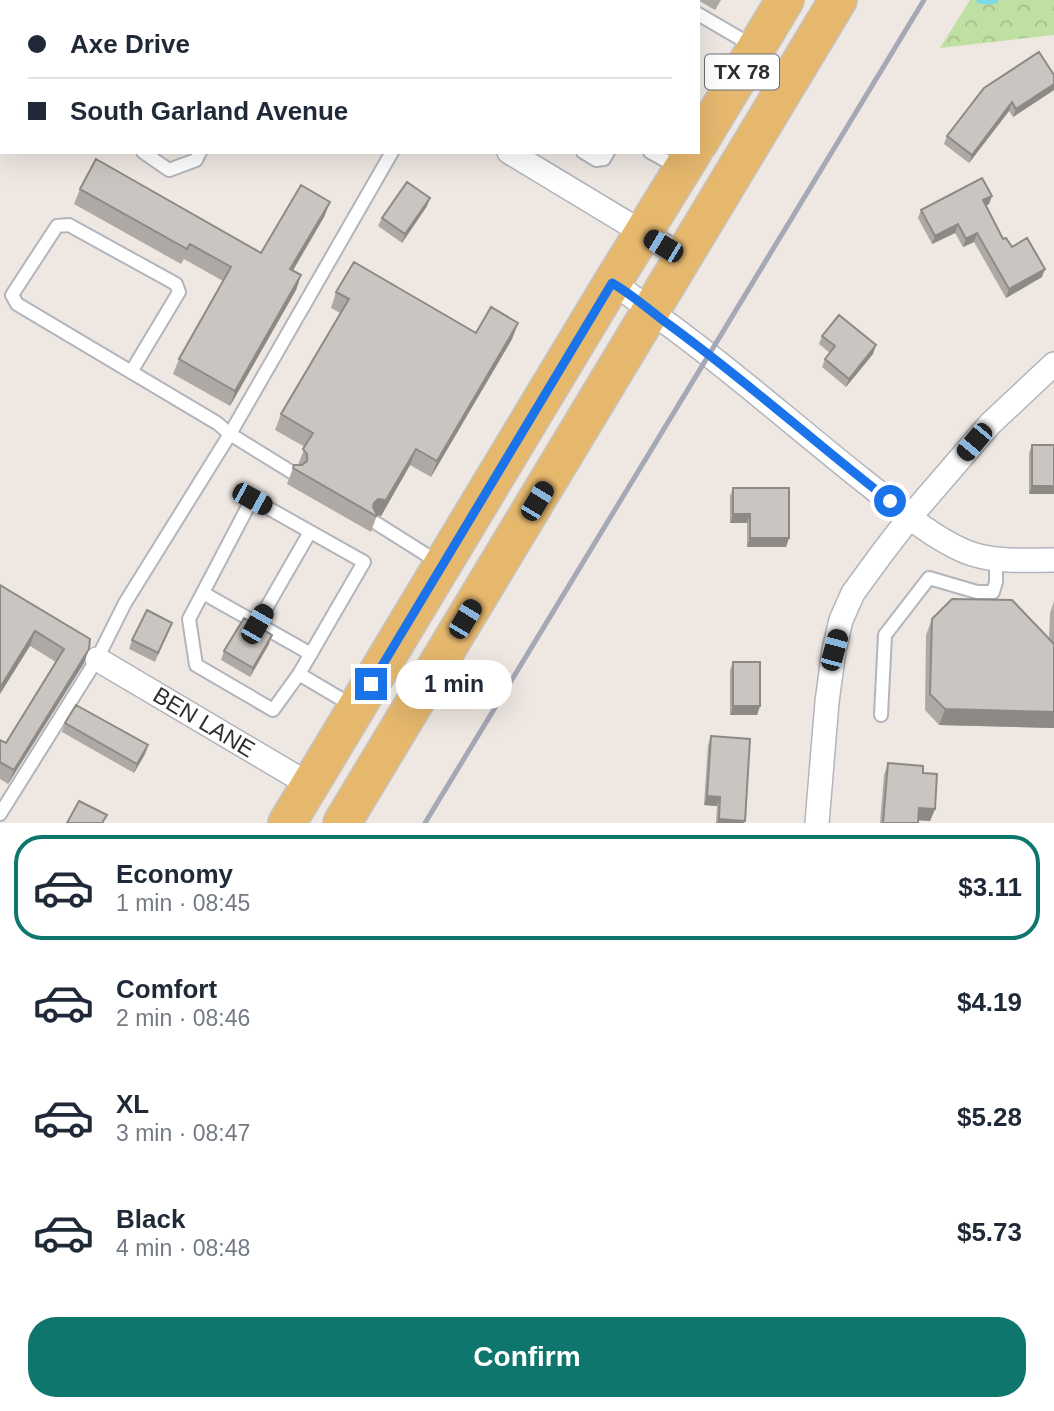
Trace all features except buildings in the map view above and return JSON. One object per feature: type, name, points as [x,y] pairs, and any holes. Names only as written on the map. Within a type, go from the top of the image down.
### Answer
[{"type":"main road","name":"TX 78","points":[[700,140],[785,0]]},
{"type":"main road","name":"TX 78","points":[[342,823],[838,0]]},
{"type":"main road","name":"TX 78","points":[[287,823],[691,155]]},
{"type":"street","points":[[512,154],[683,257]]},
{"type":"street","points":[[612,283],[709,353],[849,469],[940,537],[966,552],[996,559],[1054,560]]},
{"type":"street","points":[[817,823],[834,650],[841,620],[853,593],[911,517],[990,424],[1054,364]]},
{"type":"street","name":"BEN LANE","points":[[97,659],[310,785]]},
{"type":"lane","points":[[700,15],[756,48]]},
{"type":"lane","points":[[146,154],[169,170],[196,160],[199,154]]},
{"type":"lane","points":[[0,814],[97,659],[125,603],[230,435],[391,154]]},
{"type":"lane","points":[[586,154],[596,160],[604,159],[607,154]]},
{"type":"lane","points":[[131,372],[179,292],[176,285],[69,225],[57,226],[12,295],[17,304],[131,372],[217,423],[230,435],[293,473]]},
{"type":"lane","points":[[252,499],[310,531],[364,562],[299,674],[274,710],[196,665],[189,619],[252,499]]},
{"type":"lane","points":[[376,523],[443,565]]},
{"type":"lane","points":[[257,624],[310,531]]},
{"type":"lane","points":[[881,715],[885,635],[929,578],[977,592],[993,592],[996,559]]},
{"type":"lane","points":[[202,593],[311,654]]},
{"type":"lane","points":[[299,674],[357,708]]},
{"type":"green space","points":[[970,0],[1054,0],[1054,35],[940,48]]},
{"type":"waterway","points":[[980,0],[995,0]]},
{"type":"railway","points":[[425,823],[924,0]]},
{"type":"route","points":[[371,684],[612,283],[709,353],[890,501]]}]
